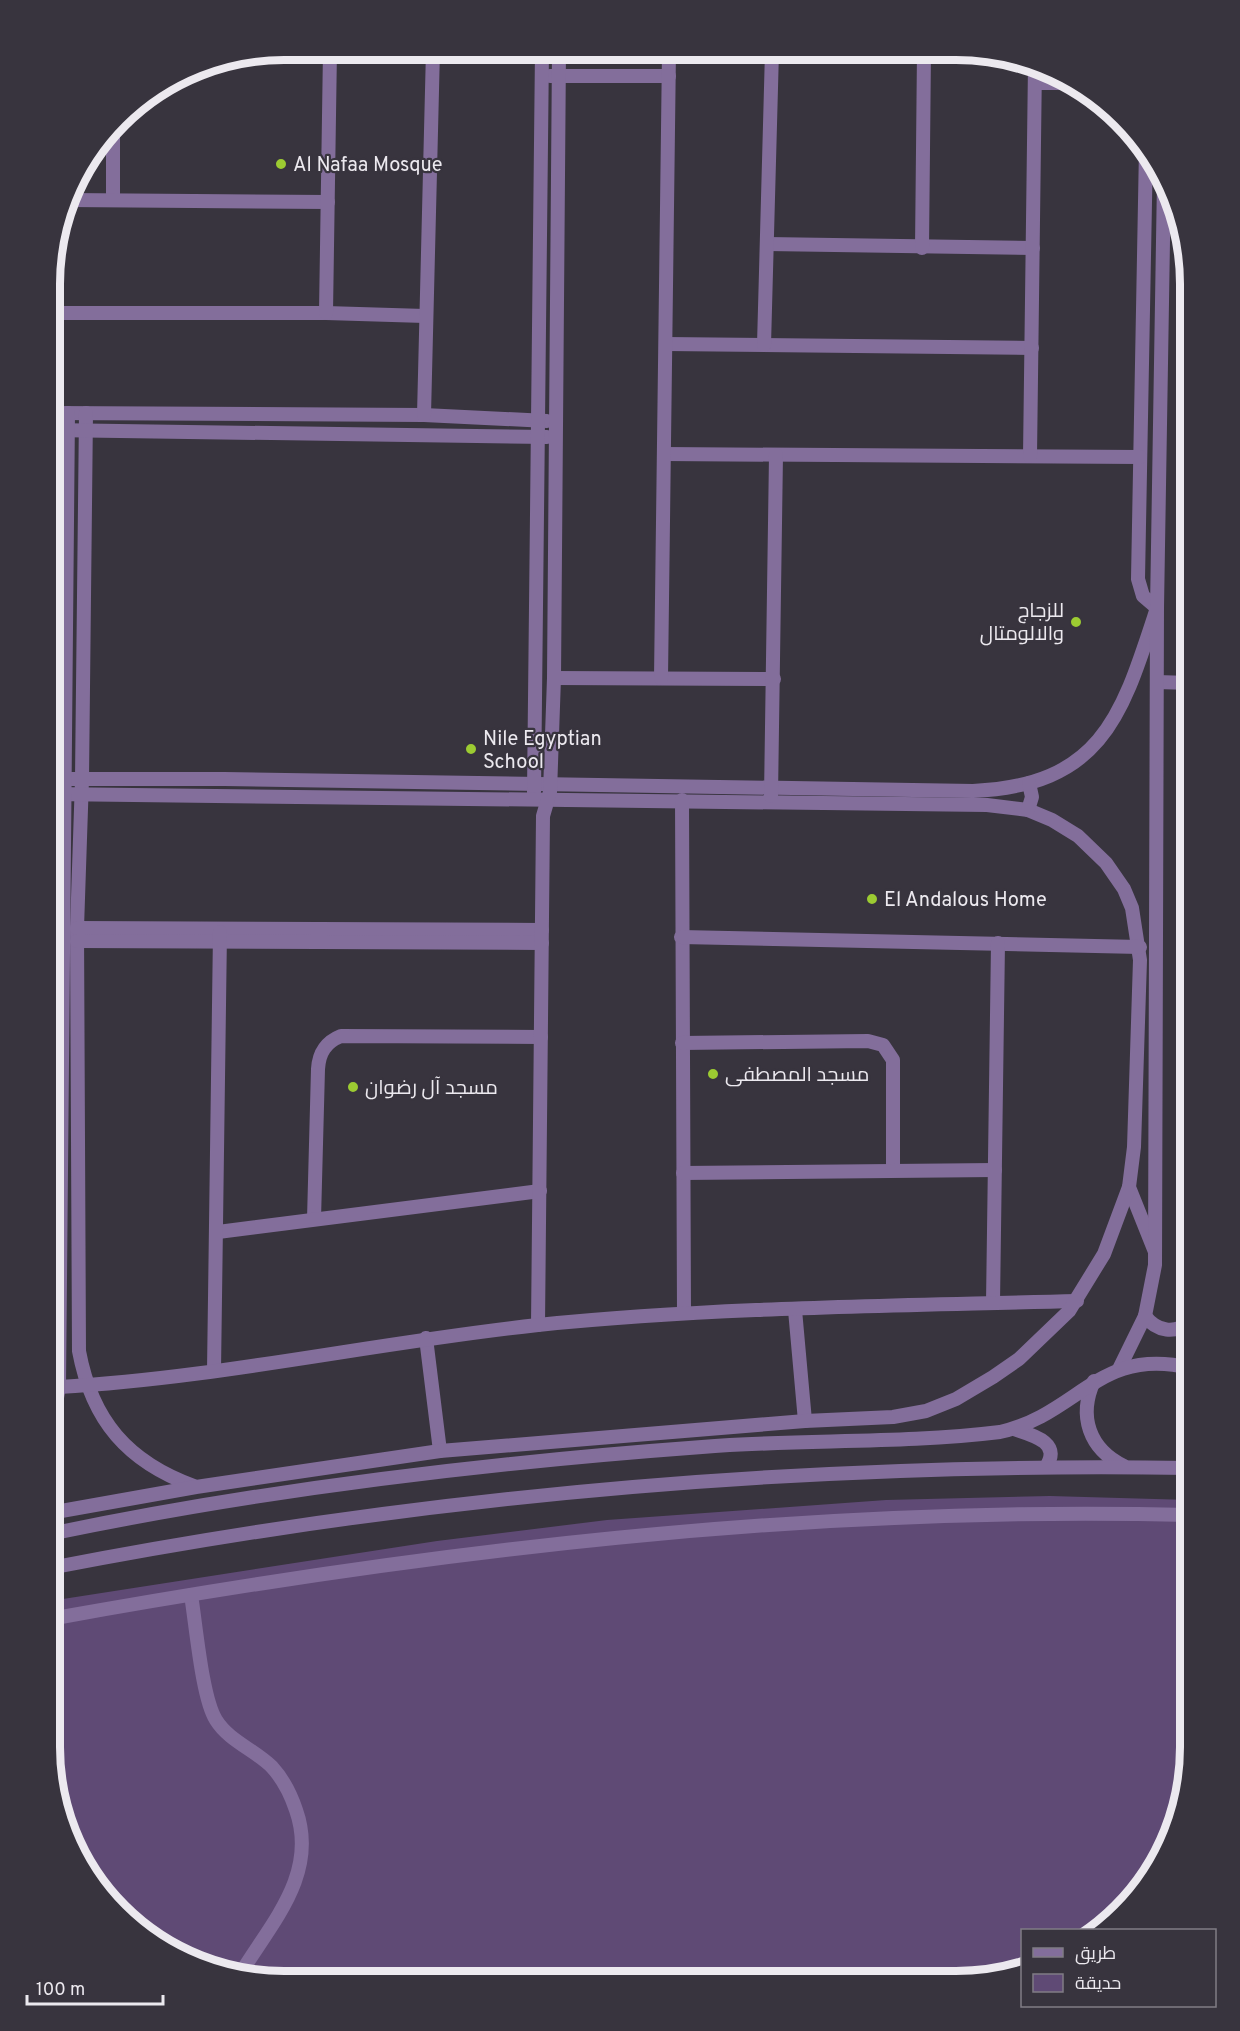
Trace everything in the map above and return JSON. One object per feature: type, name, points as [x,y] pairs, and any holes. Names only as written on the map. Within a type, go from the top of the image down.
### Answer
[{"type":"street","points":[[327,313],[330,60]]},
{"type":"street","points":[[424,416],[433,60]]},
{"type":"street","points":[[538,1325],[543,816],[542,799],[533,784],[542,60]]},
{"type":"street","points":[[542,799],[550,784],[554,678],[559,60]]},
{"type":"street","points":[[661,678],[669,60]]},
{"type":"street","points":[[765,345],[772,60]]},
{"type":"street","points":[[921,248],[924,60]]},
{"type":"street","points":[[1030,456],[1035,74]]},
{"type":"street","points":[[542,76],[669,76]]},
{"type":"street","points":[[1035,83],[1055,83]]},
{"type":"street","points":[[113,140],[113,200]]},
{"type":"street","points":[[1146,165],[1139,585],[1147,601],[1157,608]]},
{"type":"street","points":[[76,200],[328,202]]},
{"type":"street","points":[[1119,1369],[1145,1316],[1152,1291],[1155,1252],[1157,608],[1164,200]]},
{"type":"street","points":[[767,244],[1033,248]]},
{"type":"street","points":[[60,313],[327,313],[425,316]]},
{"type":"street","points":[[666,344],[1032,348]]},
{"type":"street","points":[[60,413],[424,416],[555,421]]},
{"type":"street","points":[[60,684],[68,413]]},
{"type":"street","points":[[86,413],[82,794],[77,935],[79,1351],[88,1386],[100,1415],[126,1447],[158,1471],[196,1487]]},
{"type":"street","points":[[60,430],[555,437]]},
{"type":"street","points":[[664,454],[1140,457]]},
{"type":"street","points":[[771,794],[776,455]]},
{"type":"street","points":[[1140,491],[1159,491]]},
{"type":"street","points":[[60,794],[682,800],[771,794],[974,791],[1029,783],[1053,774],[1076,760],[1097,743],[1114,721],[1134,679],[1157,608]]},
{"type":"street","points":[[554,678],[774,679]]},
{"type":"street","points":[[1157,682],[1180,683]]},
{"type":"street","points":[[60,779],[550,784],[987,804],[1028,810],[1065,828],[1090,846],[1106,863],[1124,889],[1132,908],[1140,947],[1134,1147],[1129,1187],[1104,1254],[1077,1301],[1019,1359],[956,1399],[926,1411],[893,1417],[806,1421],[440,1451],[196,1487],[60,1511]]},
{"type":"street","points":[[1028,810],[1032,796],[1029,783]]},
{"type":"street","points":[[682,800],[684,1313]]},
{"type":"street","points":[[214,1371],[218,1232],[220,934]]},
{"type":"street","points":[[77,935],[542,936]]},
{"type":"street","points":[[681,937],[1140,947]]},
{"type":"street","points":[[993,1303],[998,943]]},
{"type":"street","points":[[314,1219],[318,1060],[321,1052],[333,1039],[342,1036],[541,1037]]},
{"type":"street","points":[[682,1043],[873,1041],[883,1045],[893,1060],[893,1170]]},
{"type":"street","points":[[60,1120],[78,1120]]},
{"type":"street","points":[[683,1173],[995,1170]]},
{"type":"street","points":[[1129,1187],[1155,1252]]},
{"type":"street","points":[[218,1232],[540,1191]]},
{"type":"street","points":[[60,1387],[88,1386],[214,1371],[426,1338],[538,1325],[684,1313],[1077,1301]]},
{"type":"street","points":[[795,1310],[806,1421]]},
{"type":"street","points":[[1145,1316],[1156,1327],[1166,1330],[1180,1328]]},
{"type":"street","points":[[426,1338],[440,1451]]},
{"type":"street","points":[[60,1532],[256,1497],[498,1465],[705,1446],[987,1434],[1014,1429],[1053,1412],[1094,1381],[1119,1369],[1156,1363],[1180,1367]]},
{"type":"street","points":[[1094,1381],[1087,1404],[1089,1434],[1103,1452],[1126,1467]]},
{"type":"street","points":[[1014,1429],[1039,1437],[1048,1444],[1051,1456],[1046,1467]]},
{"type":"street","points":[[60,1566],[206,1539],[566,1491],[838,1473],[1046,1467],[1180,1468]]},
{"type":"street","points":[[60,1617],[191,1595],[597,1538],[682,1530],[903,1517],[1114,1513],[1180,1515]]},
{"type":"street","points":[[191,1595],[212,1713],[227,1733],[272,1767],[283,1781],[299,1817],[302,1836],[298,1876],[292,1893],[244,1968]]},
{"type":"green space","points":[[1050,1496],[1180,1500],[1180,1762],[1176,1791],[1168,1819],[1157,1846],[1134,1883],[1104,1915],[1086,1929],[1021,1929],[1021,1961],[971,1971],[269,1971],[240,1967],[198,1954],[148,1925],[106,1883],[77,1833],[64,1791],[60,1762],[60,1599],[437,1541],[607,1520],[886,1500]]},
{"type":"place","name":"Al Nafaa Mosque","points":[[281,164]]},
{"type":"place","name":"للزجاج والالومتال","points":[[1076,622]]},
{"type":"place","name":"Nile Egyptian School","points":[[471,749]]},
{"type":"place","name":"El Andalous Home","points":[[872,899]]},
{"type":"place","name":"مسجد المصطفى","points":[[713,1074]]},
{"type":"place","name":"مسجد آل رضوان","points":[[353,1087]]}]
